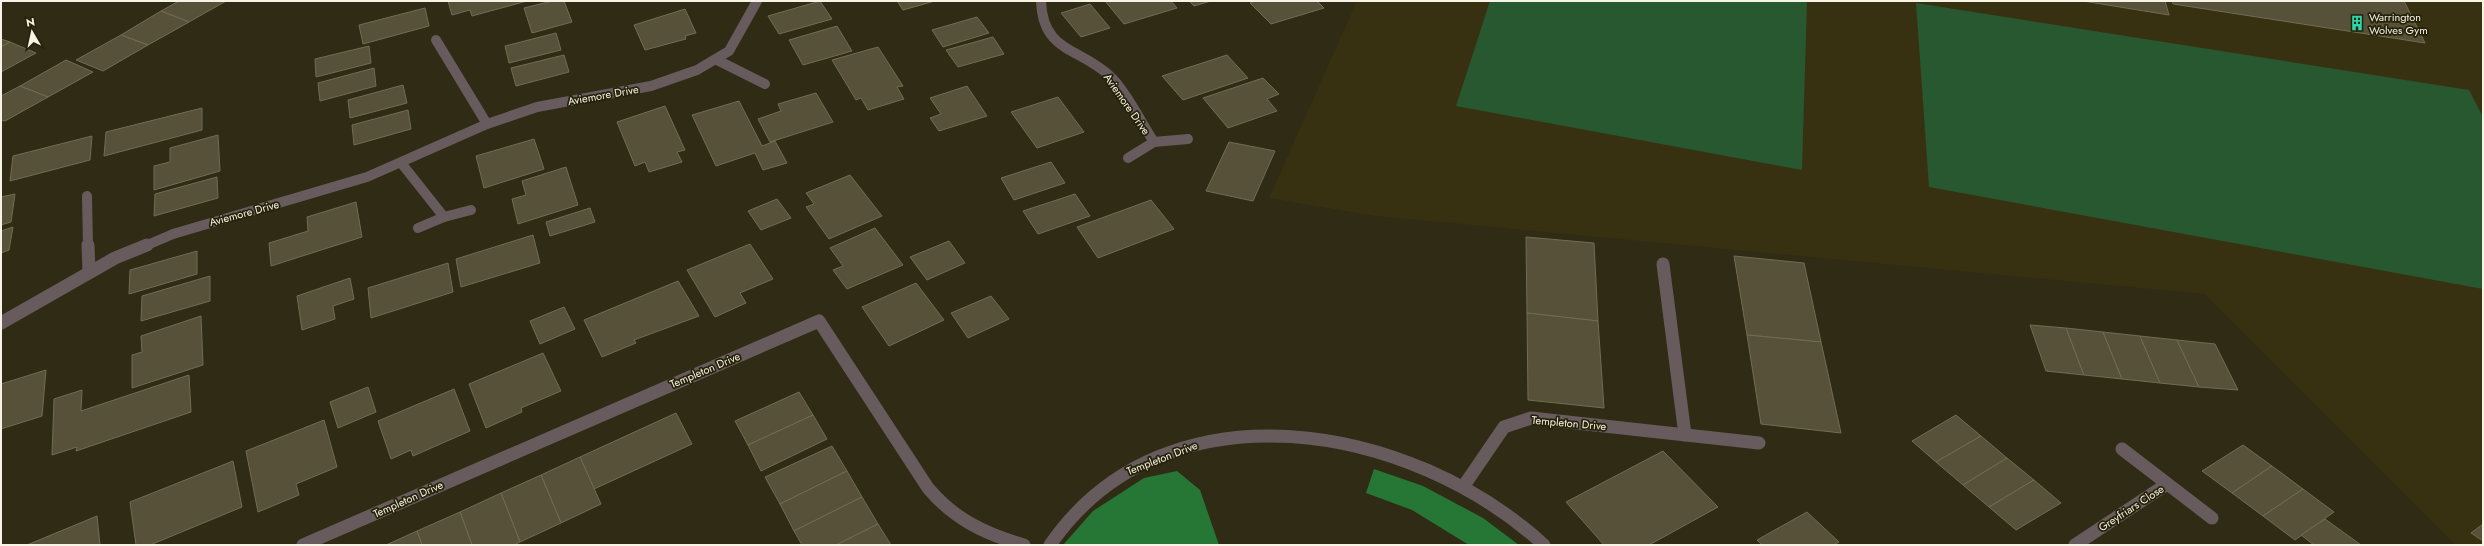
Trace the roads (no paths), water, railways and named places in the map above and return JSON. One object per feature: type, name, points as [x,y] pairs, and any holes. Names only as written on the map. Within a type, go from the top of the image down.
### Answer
[{"type":"street","name":"Aviemore Drive","points":[[1,323],[89,272],[143,245],[173,234],[330,190],[402,164],[487,124],[537,107],[651,86],[682,76],[717,60],[729,51],[737,40],[757,1]]},
{"type":"street","name":"Aviemore Drive","points":[[1041,1],[1043,22],[1049,36],[1060,46],[1083,57],[1104,71],[1112,79],[1154,142]]},
{"type":"street","points":[[436,40],[487,124]]},
{"type":"street","points":[[717,60],[765,84]]},
{"type":"street","name":"Aviemore Drive","points":[[1128,158],[1154,142],[1188,139]]},
{"type":"street","points":[[402,164],[444,217]]},
{"type":"street","points":[[87,196],[89,272]]},
{"type":"street","points":[[418,228],[444,217],[472,210]]},
{"type":"street","points":[[1663,264],[1685,435]]},
{"type":"street","name":"Templeton Drive","points":[[303,545],[819,321],[928,488],[947,509],[975,527],[1006,540],[1024,545]]},
{"type":"street","name":"Templeton Drive","points":[[1464,487],[1504,427],[1516,420],[1531,418],[1759,443]]},
{"type":"street","name":"Templeton Drive","points":[[1050,545],[1078,508],[1122,473],[1186,447],[1218,439],[1254,435],[1288,436],[1319,440],[1385,456],[1421,468],[1464,487],[1503,511],[1544,545]]},
{"type":"street","name":"Greyfriars Close","points":[[2122,450],[2212,518]]},
{"type":"street","name":"Greyfriars Close","points":[[2075,545],[2167,484]]},
{"type":"place","name":"Warrington Wolves Gym","points":[[2357,23]]}]
